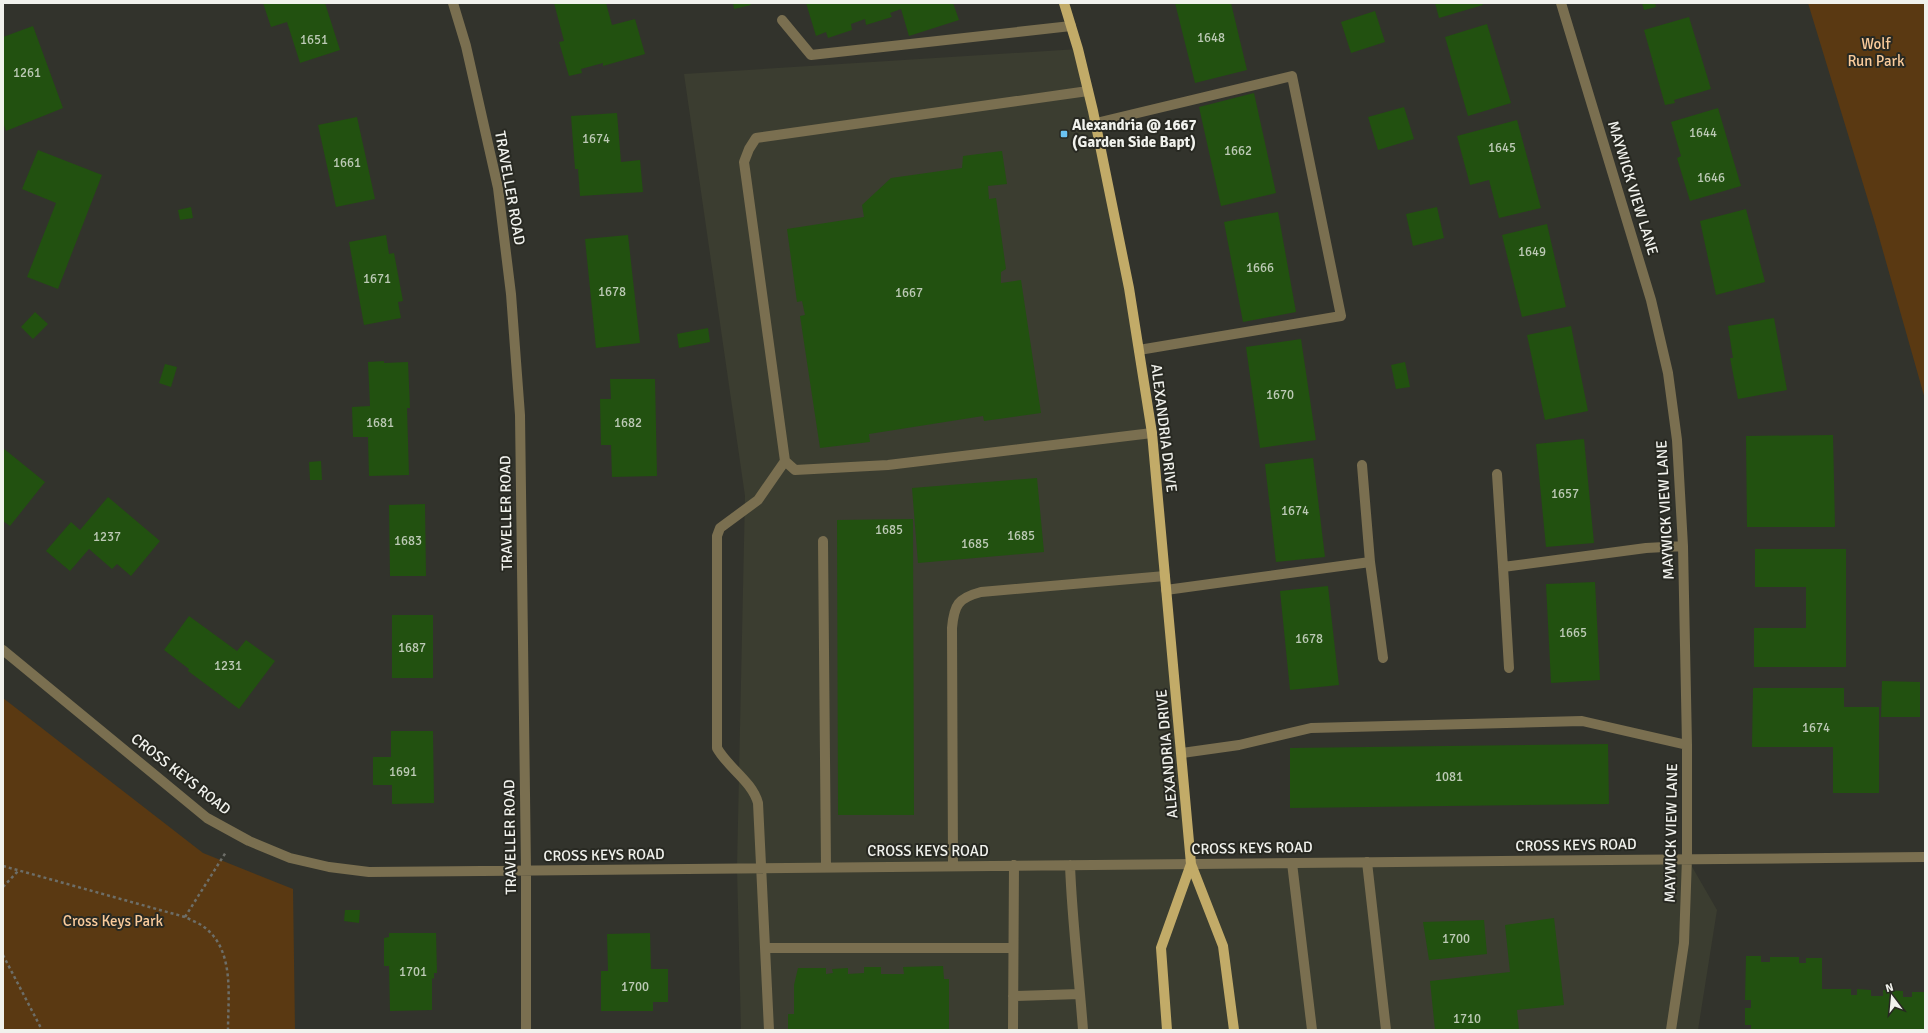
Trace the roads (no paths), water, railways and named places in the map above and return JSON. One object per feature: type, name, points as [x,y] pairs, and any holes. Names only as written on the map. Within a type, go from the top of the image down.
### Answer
[{"type":"main road","name":"ALEXANDRIA DRIVE","points":[[1064,3],[1096,123],[1127,280],[1139,350],[1152,433],[1191,864],[1223,946],[1234,1030]]},
{"type":"main road","name":"ALEXANDRIA DRIVE","points":[[1167,1030],[1161,948],[1191,864]]},
{"type":"street","name":"TRAVELLER ROAD","points":[[453,3],[466,46],[498,188],[511,294],[520,415],[526,870],[526,1030]]},
{"type":"street","name":"MAYWICK VIEW LANE","points":[[1561,3],[1651,300],[1668,373],[1677,440],[1683,546],[1687,745],[1687,858],[1684,943],[1671,1030]]},
{"type":"street","points":[[782,20],[811,55],[1071,26]]},
{"type":"street","points":[[1096,123],[1292,76],[1341,316],[1139,350]]},
{"type":"street","points":[[1088,91],[756,138],[748,149],[744,162],[785,461],[795,470],[888,465],[1152,433]]},
{"type":"street","points":[[769,1030],[758,803],[756,796],[723,758],[717,748],[717,536],[720,528],[758,500],[785,461]]},
{"type":"street","points":[[1362,465],[1370,562],[1383,658]]},
{"type":"street","points":[[1497,474],[1509,668]]},
{"type":"street","points":[[823,541],[826,867]]},
{"type":"street","points":[[1503,567],[1646,548],[1683,546]]},
{"type":"street","points":[[1166,590],[1370,562]]},
{"type":"street","points":[[953,866],[952,628],[953,613],[958,603],[966,596],[981,592],[1165,576]]},
{"type":"street","name":"CROSS KEYS ROAD","points":[[3,650],[207,818],[237,834],[290,858],[330,867],[369,872],[1687,858],[1925,857]]},
{"type":"street","points":[[1182,753],[1240,745],[1311,728],[1582,721],[1687,745]]},
{"type":"street","points":[[1367,862],[1386,1030]]},
{"type":"street","points":[[1292,863],[1312,1030]]},
{"type":"street","points":[[1013,1030],[1014,865]]},
{"type":"street","points":[[1070,865],[1071,901],[1083,1030]]},
{"type":"street","points":[[766,948],[1013,948]]},
{"type":"street","points":[[1013,996],[1080,994]]},
{"type":"place","name":"Alexandria @ 1667 (Garden Side Bapt)","points":[[1064,134]]},
{"type":"park label","name":"Wolf Run Park","points":[[1876,52]]},
{"type":"park label","name":"Cross Keys Park","points":[[113,921]]}]
